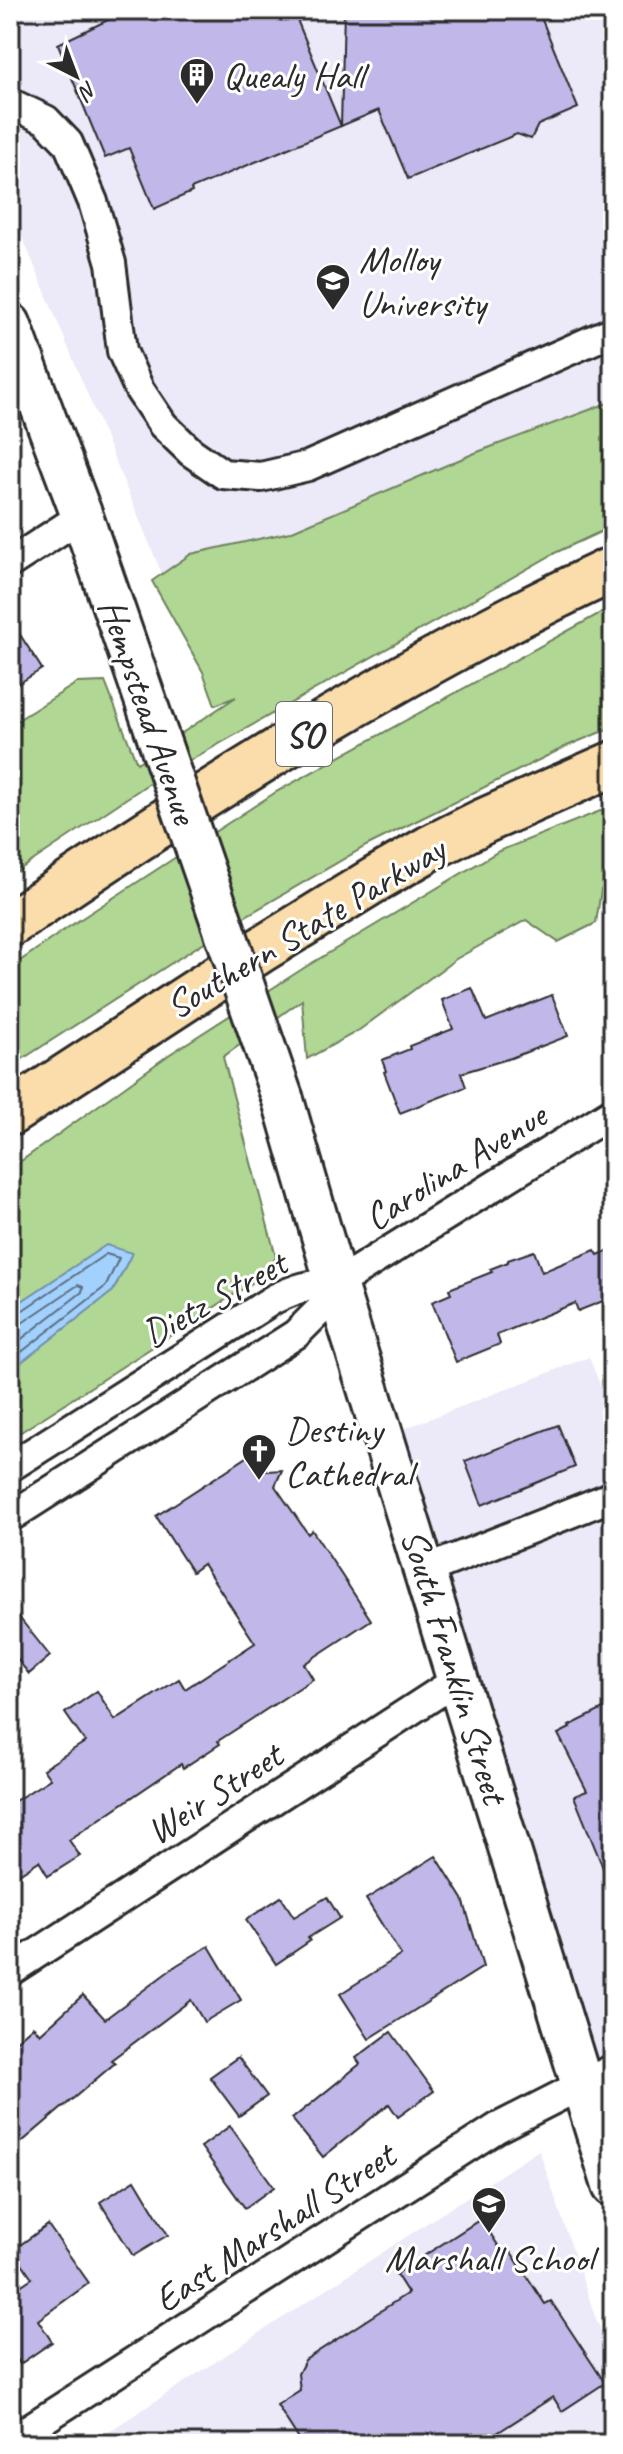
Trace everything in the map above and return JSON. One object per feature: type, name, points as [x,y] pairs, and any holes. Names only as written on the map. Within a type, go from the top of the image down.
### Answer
[{"type":"highway","name":"SO","points":[[10,924],[329,720],[479,635],[613,569]]},
{"type":"highway","name":"Southern State Parkway","points":[[10,1113],[376,879],[484,821],[613,764]]},
{"type":"main road","name":"Hempstead Avenue","points":[[10,324],[82,516],[283,1100]]},
{"type":"main road","name":"South Franklin Street","points":[[283,1100],[336,1284],[459,1679],[598,2077],[613,2186]]},
{"type":"street","points":[[10,103],[46,120],[68,143],[93,202],[108,255],[122,351],[139,389],[163,425],[191,452],[223,474],[261,477],[308,466],[613,331]]},
{"type":"street","points":[[10,563],[82,516]]},
{"type":"street","name":"Carolina Avenue","points":[[336,1284],[613,1112]]},
{"type":"street","name":"Dietz Street","points":[[10,1467],[274,1299],[296,1288],[318,1283],[336,1284],[326,1304],[296,1334],[19,1512],[10,1476]]},
{"type":"street","points":[[426,1570],[613,1496]]},
{"type":"street","name":"Weir Street","points":[[10,1971],[459,1679]]},
{"type":"street","name":"East Marshall Street","points":[[10,2441],[497,2128],[598,2077]]},
{"type":"shaded area","name":"Molloy University","points":[[10,10],[613,10],[613,418],[169,591],[10,207]]},
{"type":"shaded area","points":[[589,1357],[613,1418],[613,2186],[388,1435]]},
{"type":"shaded area","name":"Marshall School","points":[[539,2150],[596,2319],[613,2359],[613,2444],[90,2444]]},
{"type":"green space","points":[[613,401],[613,526],[557,552],[145,786],[10,876],[10,725],[77,683],[105,682],[137,763],[236,697],[215,705],[203,672],[152,581],[191,554],[290,532],[475,453]]},
{"type":"green space","points":[[613,606],[613,727],[567,746],[366,846],[234,923],[10,1067],[10,968],[276,792]]},
{"type":"green space","points":[[613,806],[613,885],[601,890],[596,923],[558,942],[526,920],[456,959],[358,1031],[307,1059],[302,1000],[223,1057],[276,1257],[266,1274],[10,1439],[10,1169],[170,1054],[307,966],[499,851]]},
{"type":"water","points":[[106,1245],[132,1253],[113,1291],[10,1371],[10,1309]]},
{"type":"building","name":"Quealy Hall","points":[[108,10],[293,10],[341,126],[191,189],[192,192],[154,209],[129,148],[105,158],[58,44],[112,18]]},
{"type":"building","points":[[344,10],[538,10],[578,108],[538,125],[531,139],[517,134],[408,179],[379,110],[341,126]]},
{"type":"building","points":[[10,619],[42,669],[10,689]]},
{"type":"building","points":[[472,988],[486,1021],[552,995],[568,1036],[461,1073],[466,1087],[400,1113],[382,1060],[453,1029],[442,1000]]},
{"type":"building","points":[[613,1249],[613,1297],[578,1311],[575,1303],[497,1335],[500,1344],[456,1362],[432,1302],[451,1294],[449,1289],[534,1251],[542,1272],[595,1250],[598,1255]]},
{"type":"building","points":[[558,1425],[575,1467],[482,1505],[465,1461]]},
{"type":"building","points":[[255,1452],[267,1471],[282,1470],[275,1486],[308,1534],[312,1530],[371,1620],[304,1664],[313,1679],[218,1741],[220,1744],[183,1768],[181,1764],[69,1840],[80,1856],[48,1876],[39,1861],[10,1880],[10,1804],[50,1779],[43,1769],[85,1742],[65,1713],[97,1691],[115,1720],[179,1679],[185,1689],[255,1643],[203,1564],[192,1572],[156,1516]]},
{"type":"building","points":[[10,1606],[50,1656],[29,1674],[10,1650]]},
{"type":"building","points":[[613,1704],[612,1890],[574,1796],[587,1791],[558,1734]]},
{"type":"building","points":[[436,1856],[463,1899],[483,1967],[369,2039],[340,1994],[401,1955],[366,1899]]},
{"type":"building","points":[[281,1897],[294,1917],[327,1897],[340,1918],[308,1938],[310,1941],[276,1964],[246,1920]]},
{"type":"building","points":[[209,1946],[241,2000],[204,2022],[191,2000],[111,2060],[115,2063],[10,2152],[10,2046],[33,2026],[40,2034],[83,1995],[105,2019],[177,1965]]},
{"type":"building","points":[[391,2032],[434,2091],[398,2117],[389,2104],[323,2157],[292,2119],[360,2064],[356,2058]]},
{"type":"building","points":[[238,2057],[267,2096],[239,2116],[210,2077]]},
{"type":"building","points":[[230,2126],[274,2187],[245,2208],[201,2147]]},
{"type":"building","points":[[135,2180],[168,2235],[133,2256],[100,2202]]},
{"type":"building","points":[[481,2219],[503,2253],[509,2249],[545,2304],[551,2301],[605,2383],[562,2411],[553,2397],[480,2444],[302,2444],[277,2405],[300,2390],[298,2374],[305,2360],[408,2293],[396,2274]]},
{"type":"building","points":[[48,2225],[89,2283],[38,2320],[52,2342],[20,2364],[10,2348],[10,2277],[17,2288],[32,2278],[13,2250]]},
{"type":"place","name":"Quealy Hall","points":[[197,106]]},
{"type":"place","name":"Molloy University","points":[[333,312]]},
{"type":"place","name":"Destiny Cathedral","points":[[259,1482]]},
{"type":"place","name":"Marshall School","points":[[489,2235]]}]
